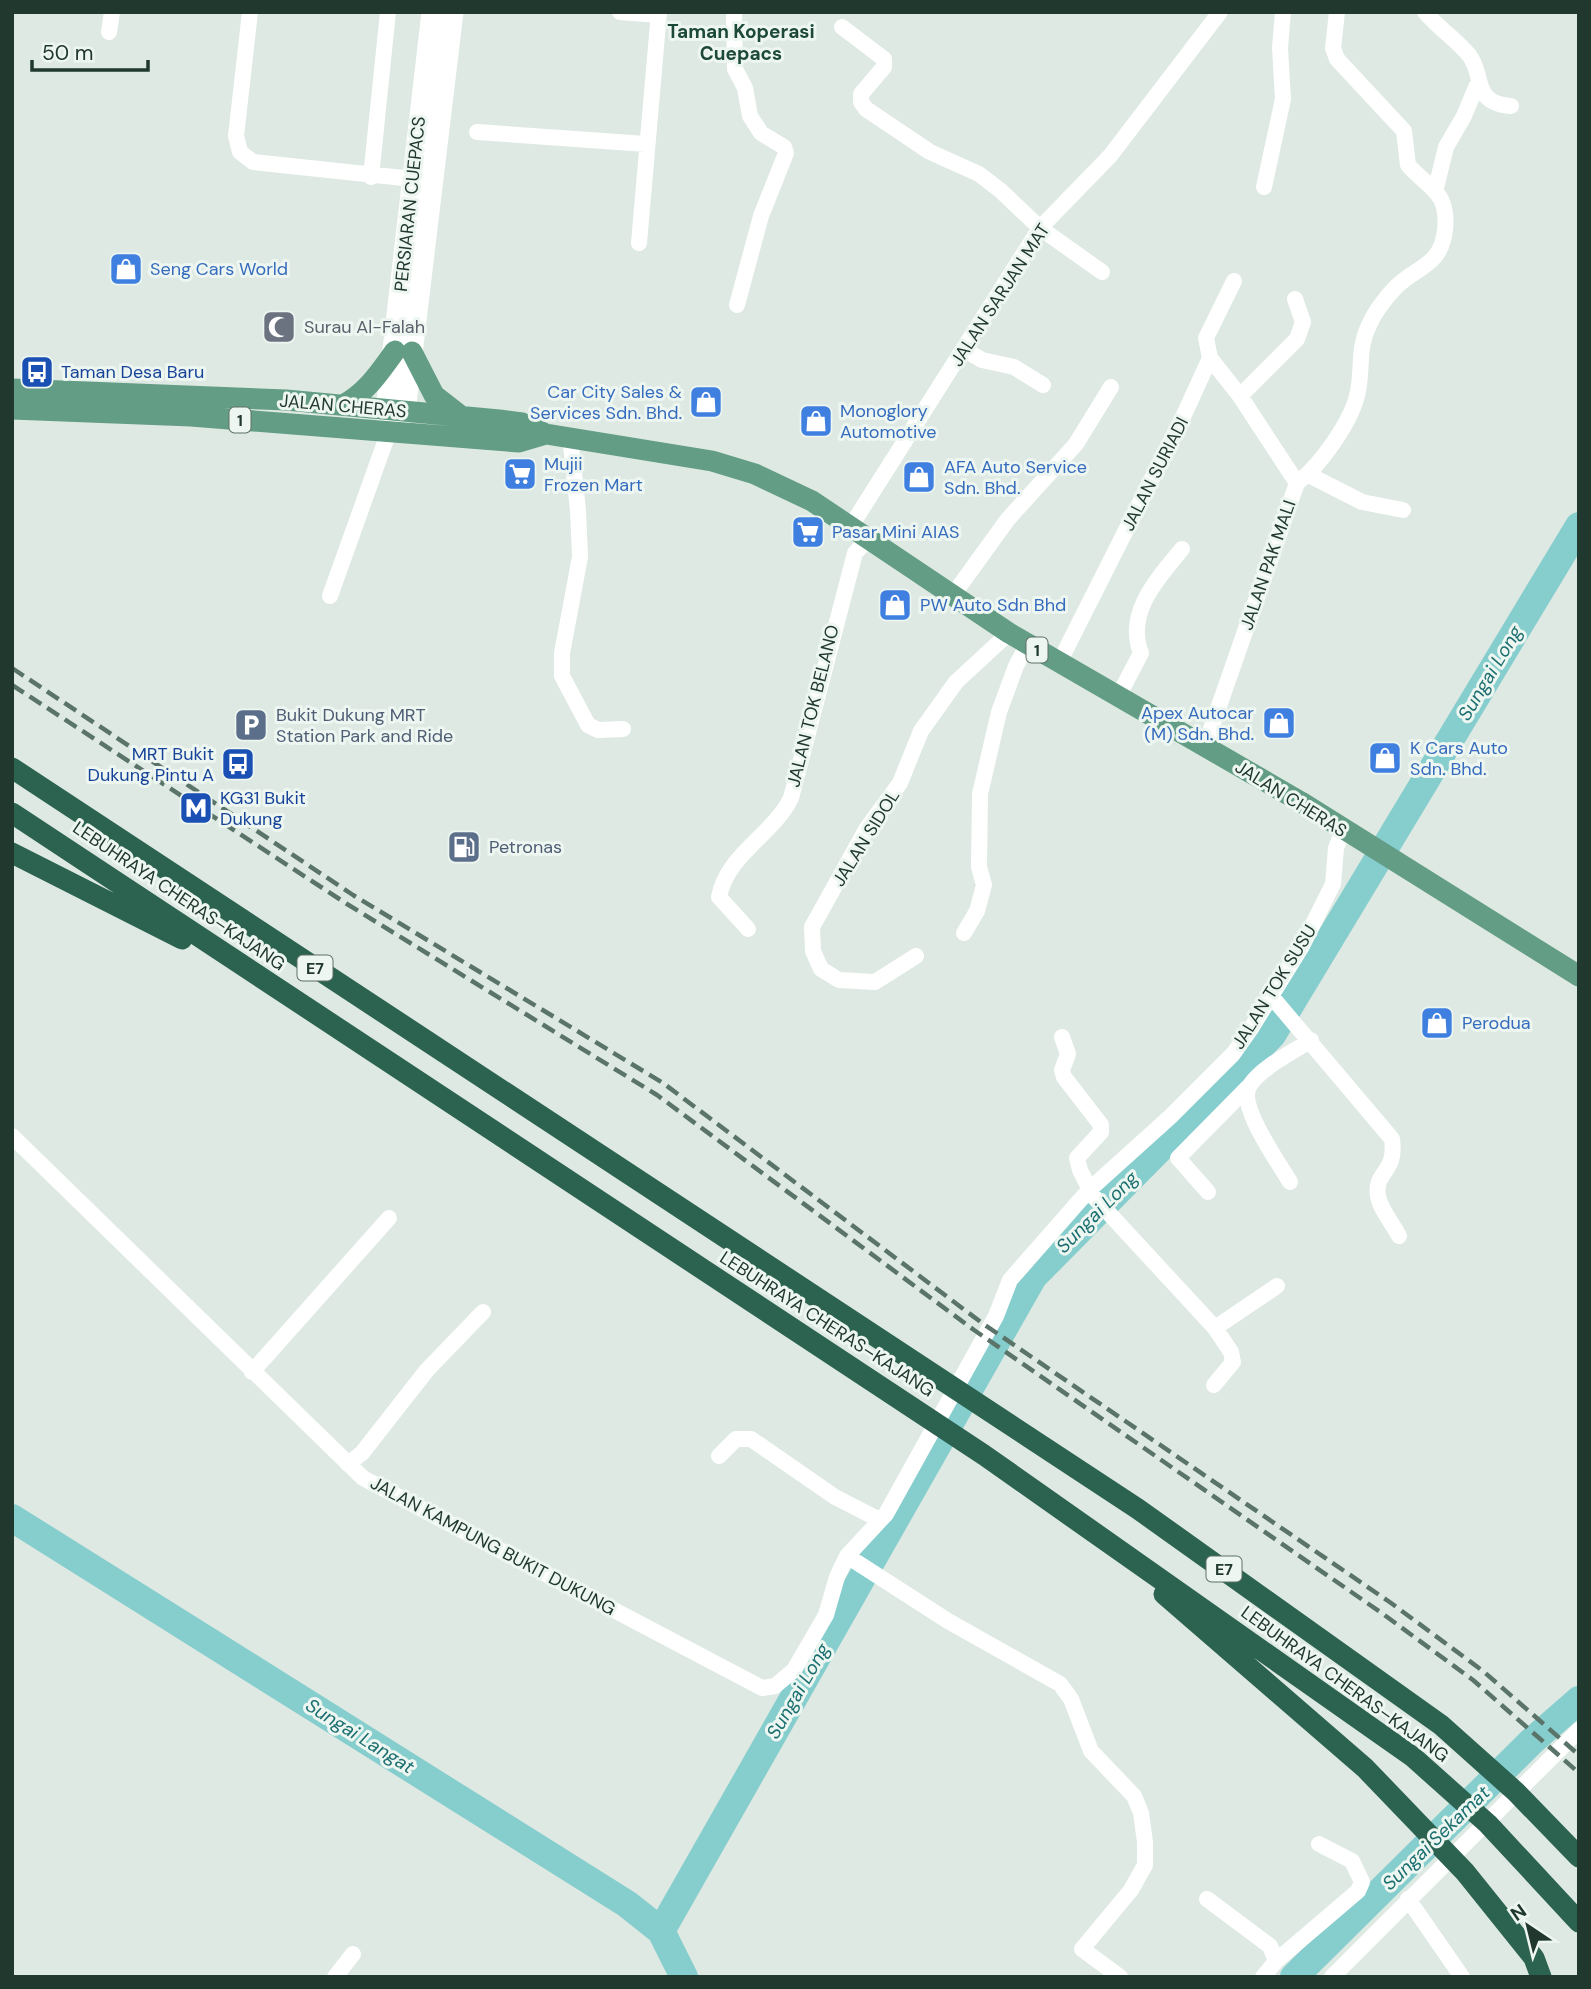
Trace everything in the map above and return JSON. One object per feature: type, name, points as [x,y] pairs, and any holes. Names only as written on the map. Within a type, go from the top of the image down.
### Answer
[{"type":"highway","name":"LEBUHRAYA CHERAS–KAJANG","points":[[12,768],[1138,1509],[1441,1725],[1516,1792],[1579,1857]]},
{"type":"highway","name":"LEBUHRAYA CHERAS–KAJANG","points":[[12,813],[984,1455],[1413,1757],[1488,1824],[1579,1922]]},
{"type":"highway","points":[[12,853],[271,984]]},
{"type":"highway","points":[[1134,1561],[1177,1609],[1277,1690],[1390,1793],[1465,1872],[1534,1958],[1541,1977]]},
{"type":"main road","points":[[343,405],[359,397],[403,352],[434,395],[464,418]]},
{"type":"main road","name":"JALAN CHERAS","points":[[12,388],[343,405],[394,418],[519,442],[546,434]]},
{"type":"main road","name":"JALAN CHERAS","points":[[12,409],[191,416],[464,418],[522,423],[546,434],[677,453],[739,468],[811,501],[1009,633],[1205,746],[1579,976]]},
{"type":"street","points":[[109,32],[112,12]]},
{"type":"street","points":[[250,12],[236,136],[240,152],[253,162],[371,177],[413,179]]},
{"type":"street","points":[[371,177],[388,12]]},
{"type":"street","name":"PERSIARAN CUEPACS","points":[[403,352],[413,179],[432,12]]},
{"type":"street","name":"PERSIARAN CUEPACS","points":[[394,418],[453,12]]},
{"type":"street","points":[[620,12],[659,14],[639,243]]},
{"type":"street","points":[[734,12],[735,69],[745,88],[750,116],[761,133],[784,147],[786,152],[761,216],[737,305]]},
{"type":"street","name":"JALAN SARJAN MAT","points":[[851,526],[915,421],[965,350],[1040,228],[1110,156],[1220,12]]},
{"type":"street","points":[[1264,187],[1283,99],[1280,48],[1283,12]]},
{"type":"street","points":[[1337,12],[1333,48],[1337,60],[1398,124],[1407,142],[1408,165],[1436,188],[1446,147],[1464,116],[1477,85],[1477,70],[1472,59],[1425,12]]},
{"type":"street","points":[[842,27],[884,59],[884,67],[861,94],[861,102],[866,109],[929,152],[979,174],[1040,228],[1102,272]]},
{"type":"street","points":[[1477,85],[1489,98],[1511,106]]},
{"type":"street","points":[[477,132],[646,144]]},
{"type":"street","name":"JALAN PAK MALI","points":[[1205,746],[1303,479],[1350,417],[1358,390],[1358,359],[1370,322],[1394,289],[1431,264],[1440,250],[1445,233],[1445,216],[1436,188]]},
{"type":"street","name":"JALAN SURIADI","points":[[1059,663],[1210,358],[1206,338],[1234,281]]},
{"type":"street","points":[[1240,396],[1297,339],[1303,322],[1295,299]]},
{"type":"street","points":[[965,350],[982,360],[1014,367],[1043,385]]},
{"type":"street","points":[[1210,358],[1303,479],[1362,502],[1403,510]]},
{"type":"street","points":[[953,595],[1008,519],[1076,444],[1111,387]]},
{"type":"street","points":[[330,596],[394,418]]},
{"type":"street","points":[[570,437],[579,510],[580,557],[562,653],[562,676],[588,725],[598,730],[623,729]]},
{"type":"street","name":"JALAN TOK BELANO","points":[[748,929],[719,897],[720,889],[728,871],[783,812],[791,798],[843,591],[855,553],[869,538]]},
{"type":"street","points":[[1118,697],[1141,653],[1134,636],[1147,592],[1181,549]]},
{"type":"street","name":"JALAN SIDOL","points":[[916,956],[875,982],[839,980],[821,969],[813,950],[812,927],[867,828],[900,783],[921,731],[956,682],[1009,633]]},
{"type":"street","points":[[964,933],[977,911],[984,885],[979,867],[980,794],[999,712],[1016,666],[1028,644]]},
{"type":"street","name":"JALAN TOK SUSU","points":[[852,1559],[880,1520],[996,1316],[1010,1280],[1091,1193],[1233,1054],[1275,1000],[1333,884],[1336,848],[1343,831]]},
{"type":"street","points":[[1275,1000],[1309,1037],[1392,1139],[1394,1160],[1378,1184],[1378,1199],[1399,1236]]},
{"type":"street","points":[[1062,1037],[1068,1054],[1062,1070],[1064,1077],[1101,1125],[1101,1132],[1077,1158],[1091,1193],[1215,1328],[1231,1352],[1233,1363],[1213,1385]]},
{"type":"street","points":[[1208,1192],[1178,1158],[1259,1075],[1309,1037]]},
{"type":"street","points":[[1248,1087],[1245,1104],[1290,1182]]},
{"type":"street","name":"JALAN KAMPUNG BUKIT DUKUNG","points":[[12,1136],[363,1478],[762,1688],[775,1686],[794,1670],[826,1615],[836,1577],[852,1559]]},
{"type":"street","points":[[252,1372],[389,1218]]},
{"type":"street","points":[[1215,1328],[1277,1286]]},
{"type":"street","points":[[348,1464],[362,1453],[427,1370],[483,1312]]},
{"type":"street","points":[[719,1456],[736,1439],[751,1439],[835,1497],[880,1520]]},
{"type":"street","points":[[852,1559],[948,1621],[1060,1684],[1071,1699],[1091,1751],[1134,1796],[1141,1813],[1145,1865],[1131,1890],[1082,1949],[1120,1977]]},
{"type":"street","points":[[1332,1977],[1579,1730]]},
{"type":"street","points":[[1263,1977],[1276,1961],[1358,1891],[1362,1882],[1352,1861],[1319,1844]]},
{"type":"street","points":[[1208,1899],[1270,1946],[1276,1961]]},
{"type":"street","points":[[1408,1899],[1462,1977]]},
{"type":"street","points":[[335,1977],[353,1954]]},
{"type":"waterway","name":"Sungai Long","points":[[661,1931],[1033,1277],[1272,1035],[1579,526]]},
{"type":"waterway","name":"Sungai Langat","points":[[12,1518],[627,1904],[661,1931],[684,1977]]},
{"type":"waterway","name":"Sungai Sekamat","points":[[1294,1977],[1532,1741],[1579,1700]]},
{"type":"railway","points":[[12,668],[353,895],[663,1083],[982,1323],[1391,1603],[1483,1671],[1579,1755]]},
{"type":"railway","points":[[12,685],[347,904],[657,1095],[974,1330],[1383,1614],[1473,1680],[1579,1773]]},
{"type":"place","name":"Seng Cars World","points":[[126,269]]},
{"type":"place","name":"Surau Al-Falah","points":[[279,327]]},
{"type":"place","name":"Taman Desa Baru","points":[[37,372]]},
{"type":"place","name":"Car City Sales & Services Sdn. Bhd.","points":[[706,402]]},
{"type":"place","name":"Monoglory Automotive","points":[[816,421]]},
{"type":"place","name":"Mujii Frozen Mart","points":[[520,474]]},
{"type":"place","name":"AFA Auto Service Sdn. Bhd.","points":[[919,477]]},
{"type":"place","name":"Pasar Mini AIAS","points":[[808,532]]},
{"type":"place","name":"PW Auto Sdn Bhd","points":[[895,605]]},
{"type":"place","name":"Apex Autocar (M) Sdn. Bhd.","points":[[1279,723]]},
{"type":"place","name":"Bukit Dukung MRT Station Park and Ride","points":[[251,725]]},
{"type":"place","name":"K Cars Auto Sdn. Bhd.","points":[[1385,758]]},
{"type":"place","name":"MRT Bukit Dukung Pintu A","points":[[238,764]]},
{"type":"place","name":"KG31 Bukit Dukung","points":[[196,808]]},
{"type":"place","name":"Petronas","points":[[464,847]]},
{"type":"place","name":"Perodua","points":[[1437,1023]]},
{"type":"district","name":"Taman Koperasi Cuepacs","points":[[741,42]]}]
